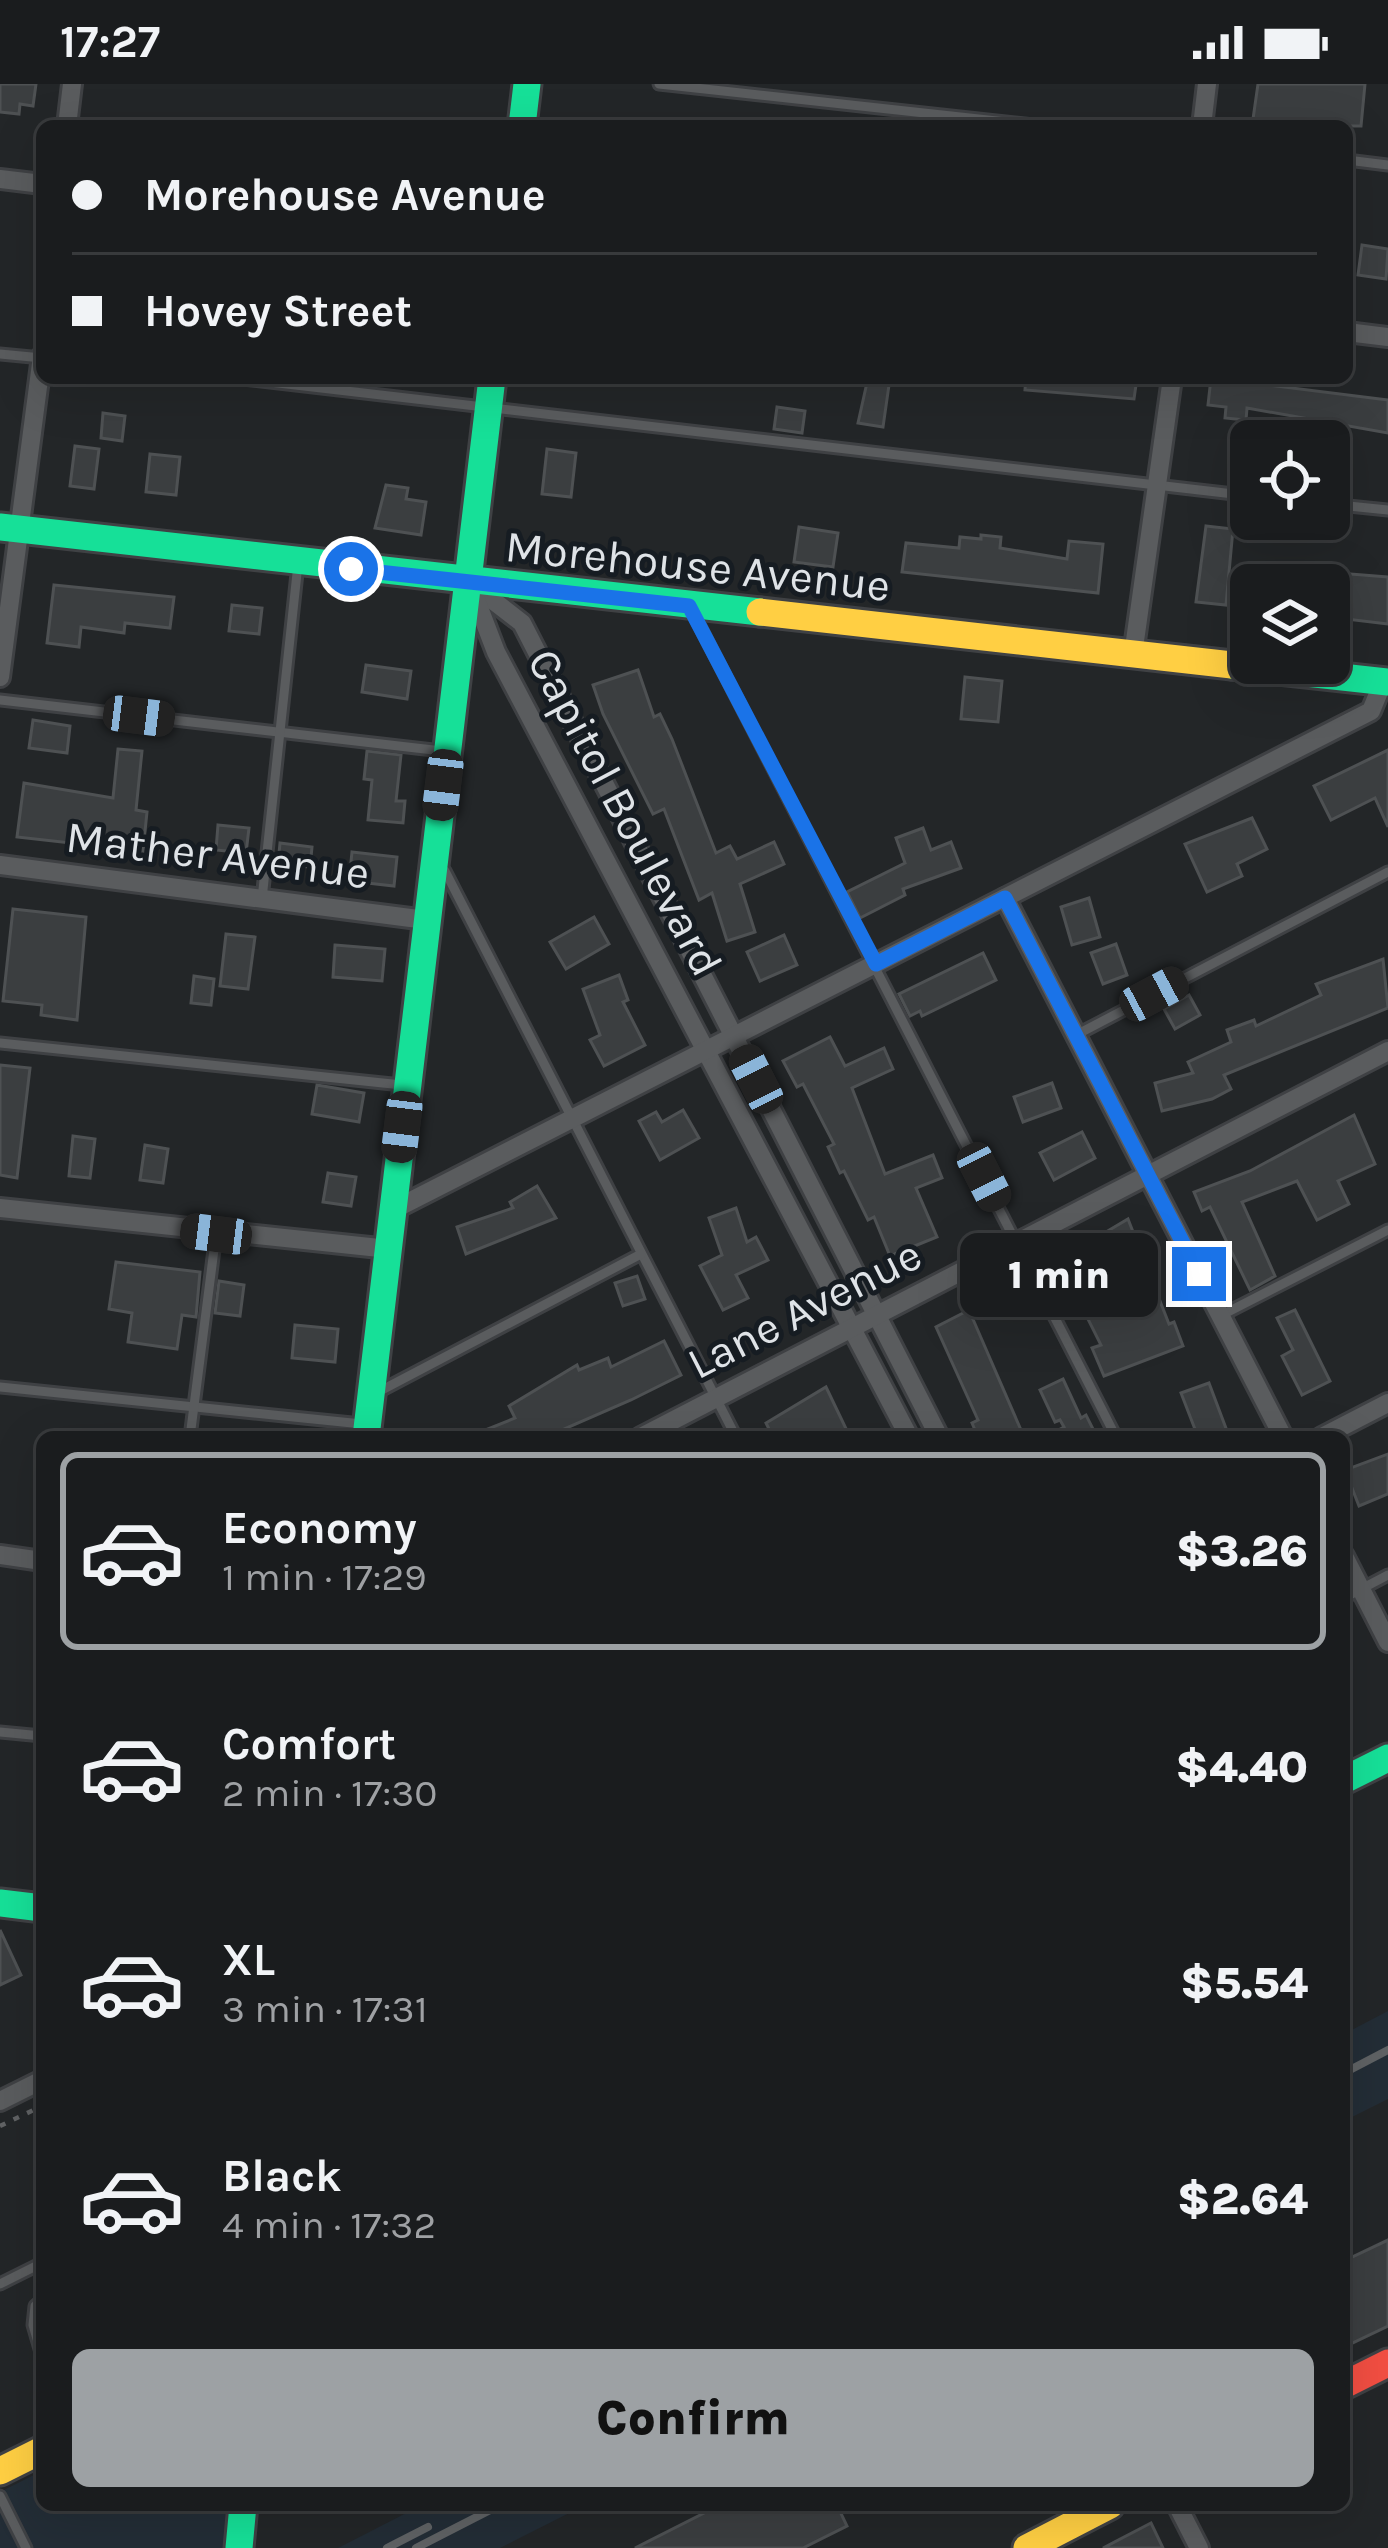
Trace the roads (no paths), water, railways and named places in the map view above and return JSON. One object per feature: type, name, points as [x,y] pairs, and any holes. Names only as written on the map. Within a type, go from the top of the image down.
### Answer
[{"type":"street","points":[[68,120],[72,84]]},
{"type":"street","points":[[523,120],[527,84]]},
{"type":"street","points":[[1203,120],[1207,84]]},
{"type":"street","points":[[0,179],[36,183]]},
{"type":"street","points":[[1353,333],[1388,337]]},
{"type":"street","points":[[0,676],[10,528],[37,384]]},
{"type":"street","points":[[1133,655],[1171,384]]},
{"type":"street","points":[[367,1431],[490,391]]},
{"type":"street","name":"Morehouse Avenue","points":[[10,528],[298,564],[1386,682]]},
{"type":"street","name":"Capitol Boulevard","points":[[469,582],[522,623],[936,1431]]},
{"type":"street","name":"Capitol Boulevard","points":[[469,582],[496,652],[906,1431]]},
{"type":"street","points":[[393,1210],[1371,711],[1386,682]]},
{"type":"street","name":"Mather Avenue","points":[[0,865],[426,920]]},
{"type":"street","points":[[1005,898],[1280,1431]]},
{"type":"street","name":"Lane Avenue","points":[[652,1431],[1388,1051]]},
{"type":"street","points":[[0,1208],[389,1249]]},
{"type":"street","points":[[1334,1431],[1388,1403]]},
{"type":"street","points":[[0,1555],[36,1560]]},
{"type":"street","points":[[1352,1593],[1388,1642]]},
{"type":"street","points":[[1350,1777],[1388,1758]]},
{"type":"street","points":[[0,2101],[36,2083]]},
{"type":"street","points":[[1350,2382],[1388,2363]]},
{"type":"street","points":[[0,2471],[36,2453]]},
{"type":"street","points":[[239,2548],[242,2511]]},
{"type":"street","points":[[1027,2548],[1098,2511]]},
{"type":"street","points":[[1180,2511],[1199,2548]]},
{"type":"lane","points":[[659,84],[988,120]]},
{"type":"lane","points":[[1353,161],[1388,165]]},
{"type":"lane","points":[[0,354],[36,357]]},
{"type":"lane","points":[[352,384],[490,391],[1230,494]]},
{"type":"lane","points":[[1350,506],[1388,510]]},
{"type":"lane","points":[[262,901],[298,564]]},
{"type":"lane","points":[[689,606],[1113,1431]]},
{"type":"lane","points":[[0,700],[447,752]]},
{"type":"lane","points":[[435,852],[733,1431]]},
{"type":"lane","points":[[1076,1035],[1388,872]]},
{"type":"lane","points":[[0,1043],[407,1085]]},
{"type":"lane","points":[[1221,1316],[1388,1230]]},
{"type":"lane","points":[[191,1431],[216,1234]]},
{"type":"lane","points":[[371,1396],[641,1254]]},
{"type":"lane","points":[[0,1387],[367,1431]]},
{"type":"lane","points":[[1352,1593],[1388,1575]]},
{"type":"lane","points":[[0,1732],[36,1735]]},
{"type":"lane","points":[[0,2284],[36,2266]]},
{"type":"lane","points":[[0,2495],[26,2548]]},
{"type":"lane","points":[[0,2527],[12,2521]]},
{"type":"railway","points":[[1350,2070],[1388,2050]]},
{"type":"railway","points":[[416,2548],[488,2511]]},
{"type":"railway","points":[[387,2548],[428,2527]]}]
